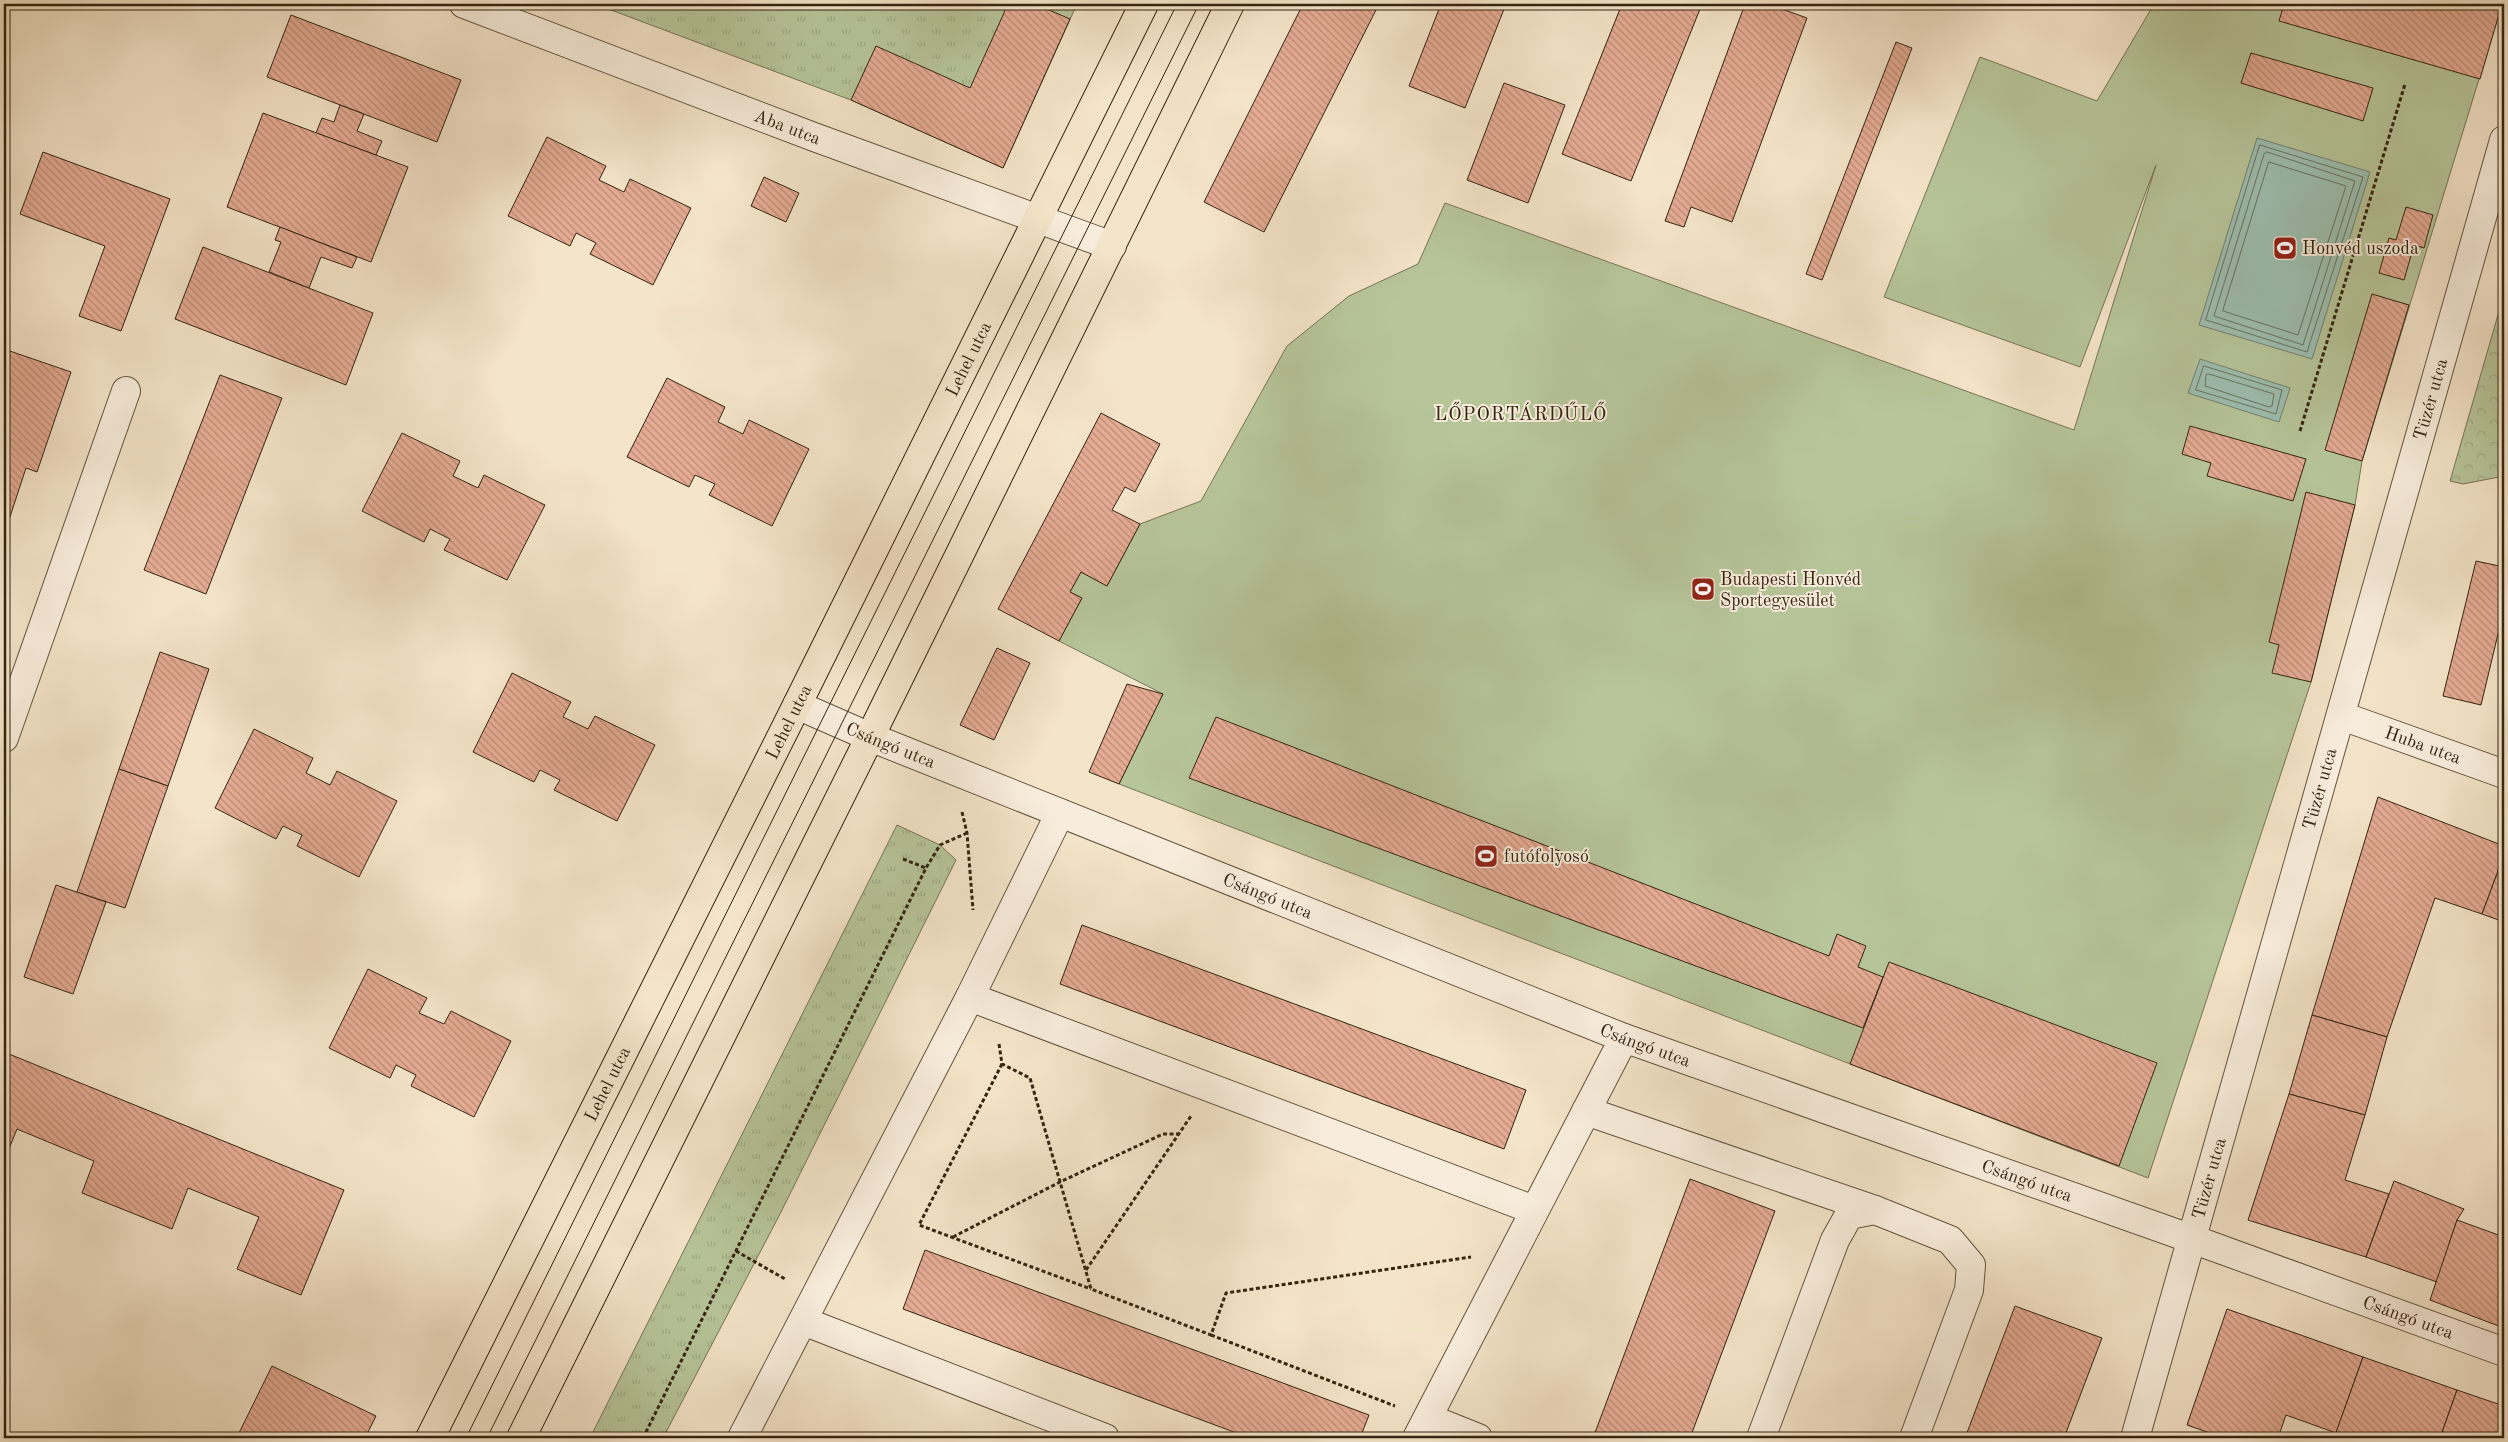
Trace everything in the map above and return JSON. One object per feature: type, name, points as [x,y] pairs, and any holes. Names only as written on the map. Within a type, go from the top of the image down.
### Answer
[{"type":"main road","name":"Lehel utca","points":[[430,1438],[797,705],[1144,4]]},
{"type":"main road","points":[[521,1438],[870,737],[1230,4]]},
{"type":"street","name":"Aba utca","points":[[464,4],[1112,246]]},
{"type":"street","name":"Tüzér utca","points":[[2135,1438],[2342,716],[2504,140]]},
{"type":"street","points":[[4,738],[126,391]]},
{"type":"street","name":"Csángó utca","points":[[797,705],[870,737],[1624,1038],[2192,1238],[2504,1352]]},
{"type":"street","name":"Huba utca","points":[[2342,716],[2504,774]]},
{"type":"street","points":[[742,1438],[816,1296],[982,1002],[1060,813]]},
{"type":"street","points":[[982,1002],[1534,1210]]},
{"type":"street","points":[[1478,1438],[1422,1428],[1624,1038]]},
{"type":"street","points":[[1586,1111],[1875,1210],[1950,1240],[1970,1265],[1970,1290],[1914,1438]]},
{"type":"street","points":[[1761,1438],[1835,1240],[1849,1215],[1875,1210]]},
{"type":"street","points":[[804,1321],[1105,1438]]},
{"type":"path","points":[[2300,431],[2405,84]]},
{"type":"path","points":[[962,812],[967,833],[973,912]]},
{"type":"path","points":[[643,1438],[926,868],[940,846],[967,833]]},
{"type":"path","points":[[903,859],[926,868]]},
{"type":"path","points":[[982,1002],[1002,1064],[919,1225],[1211,1335],[1422,1428]]},
{"type":"path","points":[[1002,1064],[1030,1078],[1091,1289]]},
{"type":"path","points":[[1086,1270],[1178,1134],[1211,1089]]},
{"type":"path","points":[[952,1238],[1060,1182],[1163,1134],[1178,1134]]},
{"type":"path","points":[[736,1251],[816,1296]]},
{"type":"path","points":[[1211,1335],[1226,1293],[1514,1251]]},
{"type":"green space","points":[[595,4],[1077,4],[1003,168],[851,100]]},
{"type":"green space","name":"Budapesti Honvéd Sportegyesület","points":[[2154,4],[2502,4],[2362,461],[2355,505],[2311,682],[2148,1178],[1119,784],[1163,694],[1059,641],[1082,598],[1070,592],[1081,572],[1107,586],[1140,524],[1201,501],[1287,346],[1349,296],[1418,264],[1445,203],[2074,430],[2156,165],[2080,367],[1884,297],[1980,57],[2097,101]]},
{"type":"green space","points":[[2504,294],[2504,464],[2499,477],[2463,484],[2450,481]]},
{"type":"green space","points":[[897,825],[940,845],[956,860],[780,1214],[663,1438],[590,1438]]},
{"type":"water","name":"Honvéd uszoda","points":[[2257,138],[2370,172],[2312,359],[2199,325]]},
{"type":"water","points":[[2200,359],[2290,388],[2279,422],[2188,393]]},
{"type":"building","points":[[1008,4],[1035,4],[1070,19],[1003,168],[851,100],[876,46],[970,88]]},
{"type":"building","points":[[1303,4],[1379,4],[1264,232],[1204,202]]},
{"type":"building","points":[[1441,4],[1506,4],[1465,108],[1409,86]]},
{"type":"building","points":[[1622,4],[1702,4],[1631,181],[1562,154]]},
{"type":"building","points":[[1745,4],[1768,4],[1807,18],[1732,222],[1691,207],[1684,227],[1665,221]]},
{"type":"building","points":[[2284,4],[2502,4],[2480,79],[2279,21]]},
{"type":"building","points":[[291,15],[461,80],[437,142],[267,77]]},
{"type":"building","points":[[1896,42],[1912,48],[1822,280],[1806,274]]},
{"type":"building","points":[[2251,53],[2373,88],[2363,121],[2241,83]]},
{"type":"building","points":[[1504,83],[1565,105],[1528,203],[1467,180]]},
{"type":"building","points":[[340,105],[364,114],[357,131],[382,141],[376,155],[316,133],[322,118],[334,122]]},
{"type":"building","points":[[263,113],[408,167],[371,262],[227,207]]},
{"type":"building","points":[[547,137],[606,166],[599,180],[624,192],[630,179],[691,208],[653,285],[590,254],[596,243],[576,233],[570,246],[508,216]]},
{"type":"building","points":[[43,152],[170,199],[121,331],[79,316],[105,246],[20,214]]},
{"type":"building","points":[[764,177],[799,193],[786,222],[751,206]]},
{"type":"building","points":[[2406,207],[2433,215],[2424,248],[2414,245],[2404,280],[2379,273],[2389,238],[2396,240]]},
{"type":"building","points":[[280,227],[357,257],[352,268],[321,257],[309,288],[269,272],[281,242],[275,240]]},
{"type":"building","points":[[203,247],[373,313],[346,385],[175,319]]},
{"type":"building","points":[[2372,294],[2409,305],[2362,461],[2325,450]]},
{"type":"building","points":[[4,349],[71,372],[37,472],[26,468],[4,535]]},
{"type":"building","points":[[220,375],[282,398],[206,594],[144,570]]},
{"type":"building","points":[[667,378],[725,407],[718,422],[743,434],[749,420],[809,449],[772,526],[709,495],[715,484],[695,475],[689,487],[627,457]]},
{"type":"building","points":[[1101,413],[1160,444],[1135,492],[1125,487],[1112,510],[1140,524],[1107,586],[1081,572],[1070,592],[1082,598],[1059,641],[998,609]]},
{"type":"building","points":[[2190,426],[2306,459],[2293,501],[2207,476],[2211,463],[2182,454]]},
{"type":"building","points":[[402,433],[460,461],[453,476],[478,488],[484,475],[545,505],[507,580],[444,550],[450,539],[430,529],[424,542],[362,511]]},
{"type":"building","points":[[2306,492],[2355,505],[2311,682],[2272,673],[2279,645],[2269,642]]},
{"type":"building","points":[[2476,561],[2504,567],[2504,609],[2481,705],[2443,696]]},
{"type":"building","points":[[997,648],[1030,663],[994,740],[960,725]]},
{"type":"building","points":[[160,652],[209,669],[168,786],[119,769]]},
{"type":"building","points":[[512,673],[571,702],[563,717],[588,729],[595,716],[655,745],[617,821],[554,790],[560,780],[540,770],[534,782],[473,752]]},
{"type":"building","points":[[1127,684],[1163,694],[1119,784],[1089,772]]},
{"type":"building","name":"futófolyosó","points":[[1216,717],[1829,956],[1837,934],[1866,946],[1858,967],[1883,977],[1863,1028],[1189,778]]},
{"type":"building","points":[[254,729],[313,758],[306,773],[330,785],[337,771],[397,801],[359,877],[297,846],[302,835],[283,826],[276,839],[215,808]]},
{"type":"building","points":[[119,769],[168,786],[125,908],[77,892]]},
{"type":"building","points":[[2378,797],[2504,846],[2504,855],[2482,914],[2435,898],[2387,1037],[2312,1015]]},
{"type":"building","points":[[2504,855],[2504,922],[2482,914]]},
{"type":"building","points":[[56,885],[106,902],[73,994],[24,977]]},
{"type":"building","points":[[1082,925],[1526,1090],[1504,1149],[1060,984]]},
{"type":"building","points":[[1889,962],[2157,1063],[2119,1166],[1850,1064]]},
{"type":"building","points":[[368,969],[427,998],[419,1013],[444,1024],[451,1011],[511,1041],[474,1117],[411,1086],[416,1075],[396,1065],[390,1078],[329,1048]]},
{"type":"building","points":[[2312,1015],[2387,1037],[2365,1115],[2289,1094]]},
{"type":"building","points":[[4,1052],[344,1190],[301,1295],[237,1269],[259,1217],[188,1188],[172,1229],[82,1193],[94,1161],[17,1129],[4,1161]]},
{"type":"building","points":[[2289,1094],[2365,1115],[2345,1180],[2389,1194],[2366,1257],[2248,1220]]},
{"type":"building","points":[[1690,1179],[1775,1211],[1690,1438],[1593,1438]]},
{"type":"building","points":[[2394,1181],[2464,1209],[2457,1220],[2437,1282],[2366,1257]]},
{"type":"building","points":[[2457,1220],[2504,1237],[2504,1328],[2430,1300]]},
{"type":"building","points":[[925,1250],[1369,1415],[1360,1438],[1250,1438],[903,1309]]},
{"type":"building","points":[[2015,1306],[2102,1338],[2064,1438],[1965,1438]]},
{"type":"building","points":[[2227,1309],[2363,1357],[2336,1433],[2286,1415],[2278,1438],[2224,1438],[2187,1425]]},
{"type":"building","points":[[2363,1357],[2457,1390],[2440,1438],[2334,1438]]},
{"type":"building","points":[[272,1366],[376,1416],[365,1438],[245,1438],[238,1435]]},
{"type":"building","points":[[2457,1390],[2504,1406],[2503,1438],[2440,1438]]},
{"type":"tram line","points":[[466,1438],[1177,4]]},
{"type":"tram line","points":[[487,1438],[1199,4]]},
{"type":"place","name":"Honvéd uszoda","points":[[2285,248]]},
{"type":"place","name":"Budapesti Honvéd Sportegyesület","points":[[1703,589]]},
{"type":"place","name":"futófolyosó","points":[[1486,856]]},
{"type":"district","name":"LŐPORTÁRDŰLŐ","points":[[1521,413]]}]
